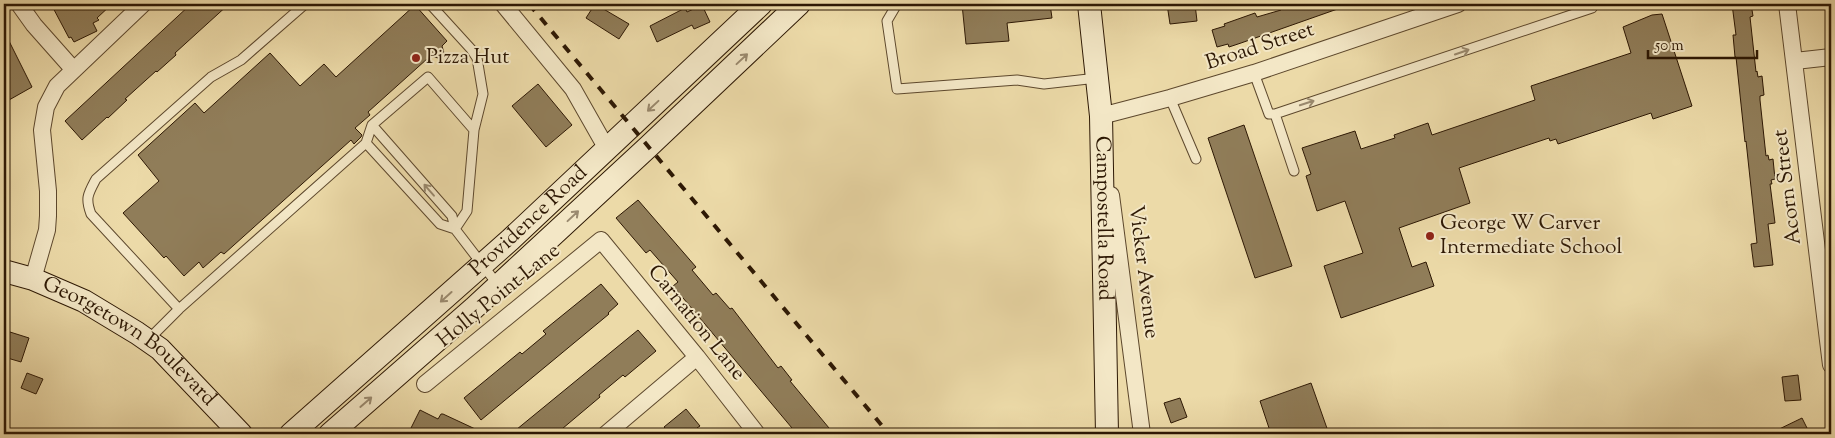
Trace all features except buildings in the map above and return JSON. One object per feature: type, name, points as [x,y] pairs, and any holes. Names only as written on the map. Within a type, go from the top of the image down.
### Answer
[{"type":"main road","name":"Providence Road","points":[[330,434],[498,285],[697,82],[761,4]]},
{"type":"main road","name":"Providence Road","points":[[290,434],[482,264],[607,149],[800,4]]},
{"type":"main road","name":"Campostella Road","points":[[1090,4],[1101,116],[1107,434]]},
{"type":"main road","name":"Georgetown Boulevard","points":[[4,271],[33,280],[84,301],[147,340],[160,349],[241,434]]},
{"type":"street","points":[[19,4],[34,26],[73,69]]},
{"type":"street","points":[[33,280],[47,230],[48,191],[42,130],[46,107],[57,86],[73,69],[143,4]]},
{"type":"street","points":[[503,4],[574,89],[607,149]]},
{"type":"street","name":"Broad Street","points":[[1101,116],[1254,73],[1458,4]]},
{"type":"street","name":"Acorn Street","points":[[1787,4],[1831,365]]},
{"type":"street","points":[[1795,61],[1831,57]]},
{"type":"street","name":"Vicker Avenue","points":[[1101,116],[1142,434]]},
{"type":"street","name":"Carnation Lane","points":[[601,240],[757,434]]},
{"type":"street","name":"Holly Point Lane","points":[[425,384],[601,240]]},
{"type":"street","points":[[606,434],[697,357]]},
{"type":"lane","points":[[179,309],[91,214],[87,202],[89,192],[96,179],[211,77],[241,60],[305,4]]},
{"type":"lane","points":[[430,4],[471,49],[476,58],[483,94],[474,130],[467,211],[455,230]]},
{"type":"lane","points":[[897,4],[887,21],[897,90],[1018,80],[1044,84],[1097,78]]},
{"type":"lane","points":[[1254,73],[1269,114],[1275,114],[1592,8],[1591,4]]},
{"type":"lane","points":[[147,340],[179,309],[366,143],[372,125],[428,77],[474,130]]},
{"type":"lane","points":[[1170,98],[1196,159]]},
{"type":"lane","points":[[1275,114],[1294,171]]},
{"type":"lane","points":[[372,125],[452,216],[455,230],[498,285]]},
{"type":"lane","points":[[366,143],[440,224],[455,230]]},
{"type":"railway","points":[[529,4],[889,434]]},
{"type":"place","name":"Pizza Hut","points":[[416,58]]},
{"type":"place","name":"George W Carver Intermediate School","points":[[1430,236]]}]
